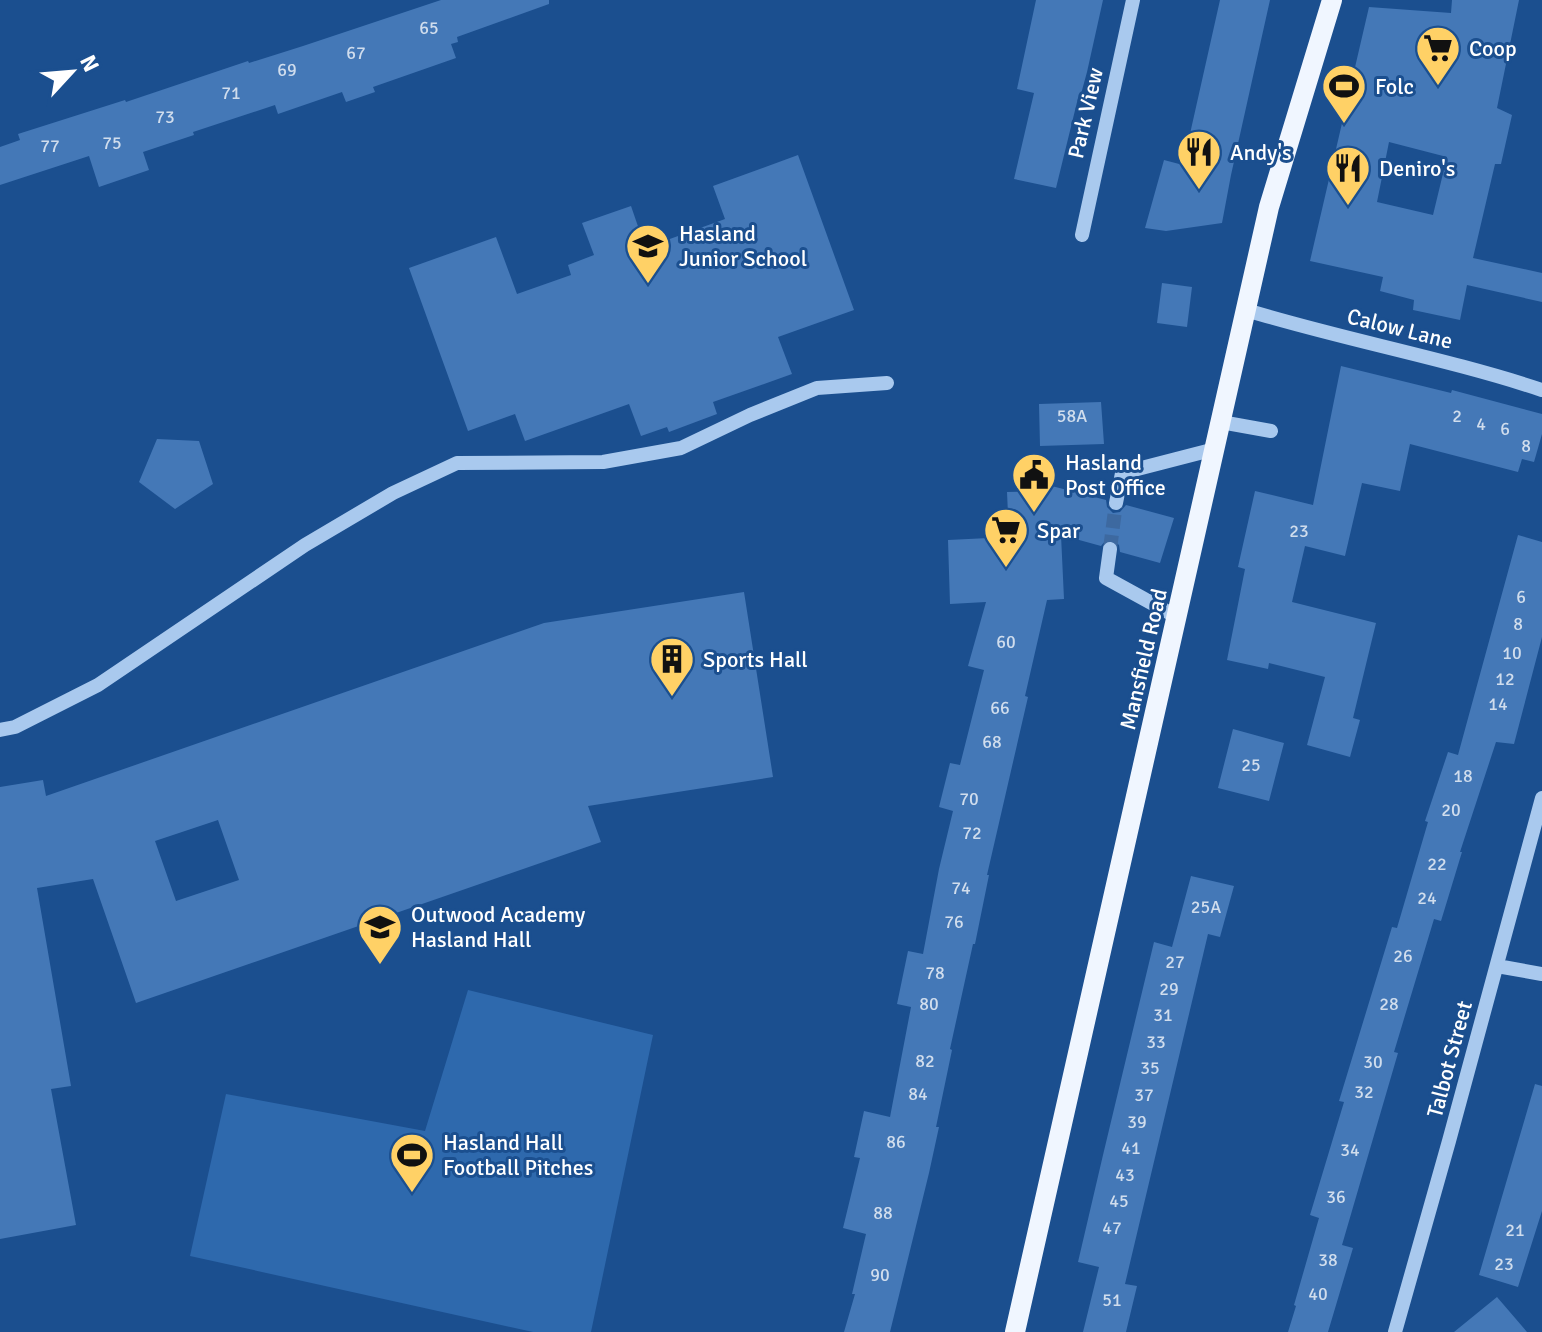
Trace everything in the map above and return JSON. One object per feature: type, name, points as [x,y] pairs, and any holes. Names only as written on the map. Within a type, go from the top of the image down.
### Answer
[{"type":"main road","name":"Mansfield Road","points":[[1015,1332],[1269,207],[1332,0]]},
{"type":"street","name":"Park View","points":[[1082,235],[1133,0]]},
{"type":"street","name":"Calow Lane","points":[[1246,310],[1542,390]]},
{"type":"street","points":[[0,730],[15,727],[98,685],[305,545],[393,493],[457,463],[603,462],[681,448],[817,388],[887,383]]},
{"type":"street","points":[[1221,422],[1271,431]]},
{"type":"street","points":[[1116,503],[1122,473],[1215,449]]},
{"type":"street","points":[[1110,549],[1106,578],[1177,617]]},
{"type":"street","name":"Talbot Street","points":[[1395,1332],[1542,798]]},
{"type":"street","points":[[1497,966],[1542,974]]},
{"type":"shaded area","name":"Hasland Hall Football Pitches","points":[[468,990],[653,1035],[591,1332],[533,1332],[190,1256],[226,1094],[425,1131]]},
{"type":"building","points":[[441,0],[549,0],[549,4],[457,37],[458,42],[451,44],[456,58],[373,87],[375,92],[346,102],[342,92],[278,114],[275,105],[193,132],[194,135],[143,152],[149,170],[99,187],[89,156],[0,185],[0,147],[20,140],[18,134]]},
{"type":"building","points":[[1036,0],[1103,0],[1056,188],[1014,179],[1034,93],[1017,89]]},
{"type":"building","points":[[1220,0],[1270,0],[1222,223],[1166,231],[1145,228],[1164,160],[1183,165]]},
{"type":"building","points":[[1452,0],[1519,0],[1497,108],[1512,115],[1501,164],[1495,164],[1473,258],[1542,273],[1542,302],[1467,285],[1460,320],[1413,310],[1414,300],[1380,291],[1383,277],[1310,261],[1369,7],[1451,13]],"holes":[[[1389,142],[1447,157],[1433,215],[1377,202]]]},
{"type":"building","points":[[798,155],[854,310],[778,337],[792,374],[713,402],[717,414],[669,432],[667,427],[641,436],[629,404],[525,441],[515,414],[468,431],[409,268],[496,237],[517,294],[571,275],[568,265],[594,255],[582,223],[631,206],[642,238],[664,230],[667,240],[725,219],[713,186]]},
{"type":"building","points":[[1162,283],[1192,287],[1187,327],[1157,323]]},
{"type":"building","points":[[1341,366],[1451,393],[1452,390],[1542,414],[1542,434],[1534,462],[1522,459],[1518,472],[1410,444],[1400,491],[1362,483],[1345,556],[1305,546],[1292,602],[1376,623],[1353,718],[1360,720],[1350,757],[1307,745],[1325,677],[1269,663],[1268,669],[1227,660],[1245,569],[1238,567],[1255,491],[1313,505]]},
{"type":"building","points":[[1101,402],[1104,444],[1040,446],[1039,404]]},
{"type":"building","points":[[157,439],[199,441],[213,484],[175,509],[139,482]]},
{"type":"building","points":[[1040,483],[1106,500],[1107,507],[1113,513],[1120,512],[1126,505],[1174,518],[1160,563],[1120,552],[1119,545],[1112,539],[1101,546],[1061,535],[1064,599],[1047,600],[950,1049],[936,1127],[939,1127],[890,1332],[844,1332],[855,1294],[852,1294],[866,1234],[843,1228],[860,1158],[854,1157],[864,1111],[890,1117],[911,1007],[897,1004],[908,951],[923,954],[953,811],[939,807],[950,763],[960,765],[984,670],[968,666],[986,602],[950,604],[948,540],[1009,537],[1007,492],[1041,491]]},
{"type":"building","points":[[1518,535],[1542,542],[1542,637],[1514,744],[1496,742],[1441,921],[1434,919],[1342,1245],[1353,1248],[1328,1332],[1288,1332],[1319,1218],[1310,1215],[1344,1102],[1339,1101],[1392,927],[1397,928],[1428,822],[1425,821],[1448,752],[1458,755]]},
{"type":"building","points":[[744,592],[773,777],[588,806],[601,842],[136,1003],[93,879],[37,888],[71,1086],[51,1089],[76,1225],[0,1239],[0,787],[43,780],[46,796],[544,623]],"holes":[[[218,820],[239,880],[176,901],[155,841]]]},
{"type":"building","points":[[1233,729],[1284,743],[1269,801],[1218,788]]},
{"type":"building","points":[[1191,876],[1234,886],[1220,937],[1208,934],[1125,1284],[1137,1286],[1126,1332],[1083,1332],[1099,1267],[1078,1262],[1103,1155],[1154,942],[1172,947]]},
{"type":"building","points":[[1535,1084],[1542,1086],[1542,1211],[1518,1287],[1479,1275]]},
{"type":"building","points":[[1497,1297],[1527,1332],[1454,1332]]},
{"type":"tunnel","points":[[1110,549],[1116,503]]},
{"type":"place","name":"Coop","points":[[1438,87]]},
{"type":"place","name":"Folc","points":[[1344,125]]},
{"type":"place","name":"Andy's","points":[[1199,191]]},
{"type":"place","name":"Deniro's","points":[[1348,207]]},
{"type":"place","name":"Hasland Junior School","points":[[648,285]]},
{"type":"place","name":"Hasland Post Office","points":[[1034,514]]},
{"type":"place","name":"Spar","points":[[1006,569]]},
{"type":"place","name":"Sports Hall","points":[[672,698]]},
{"type":"place","name":"Outwood Academy Hasland Hall","points":[[380,966]]},
{"type":"place","name":"Hasland Hall Football Pitches","points":[[412,1194]]}]
